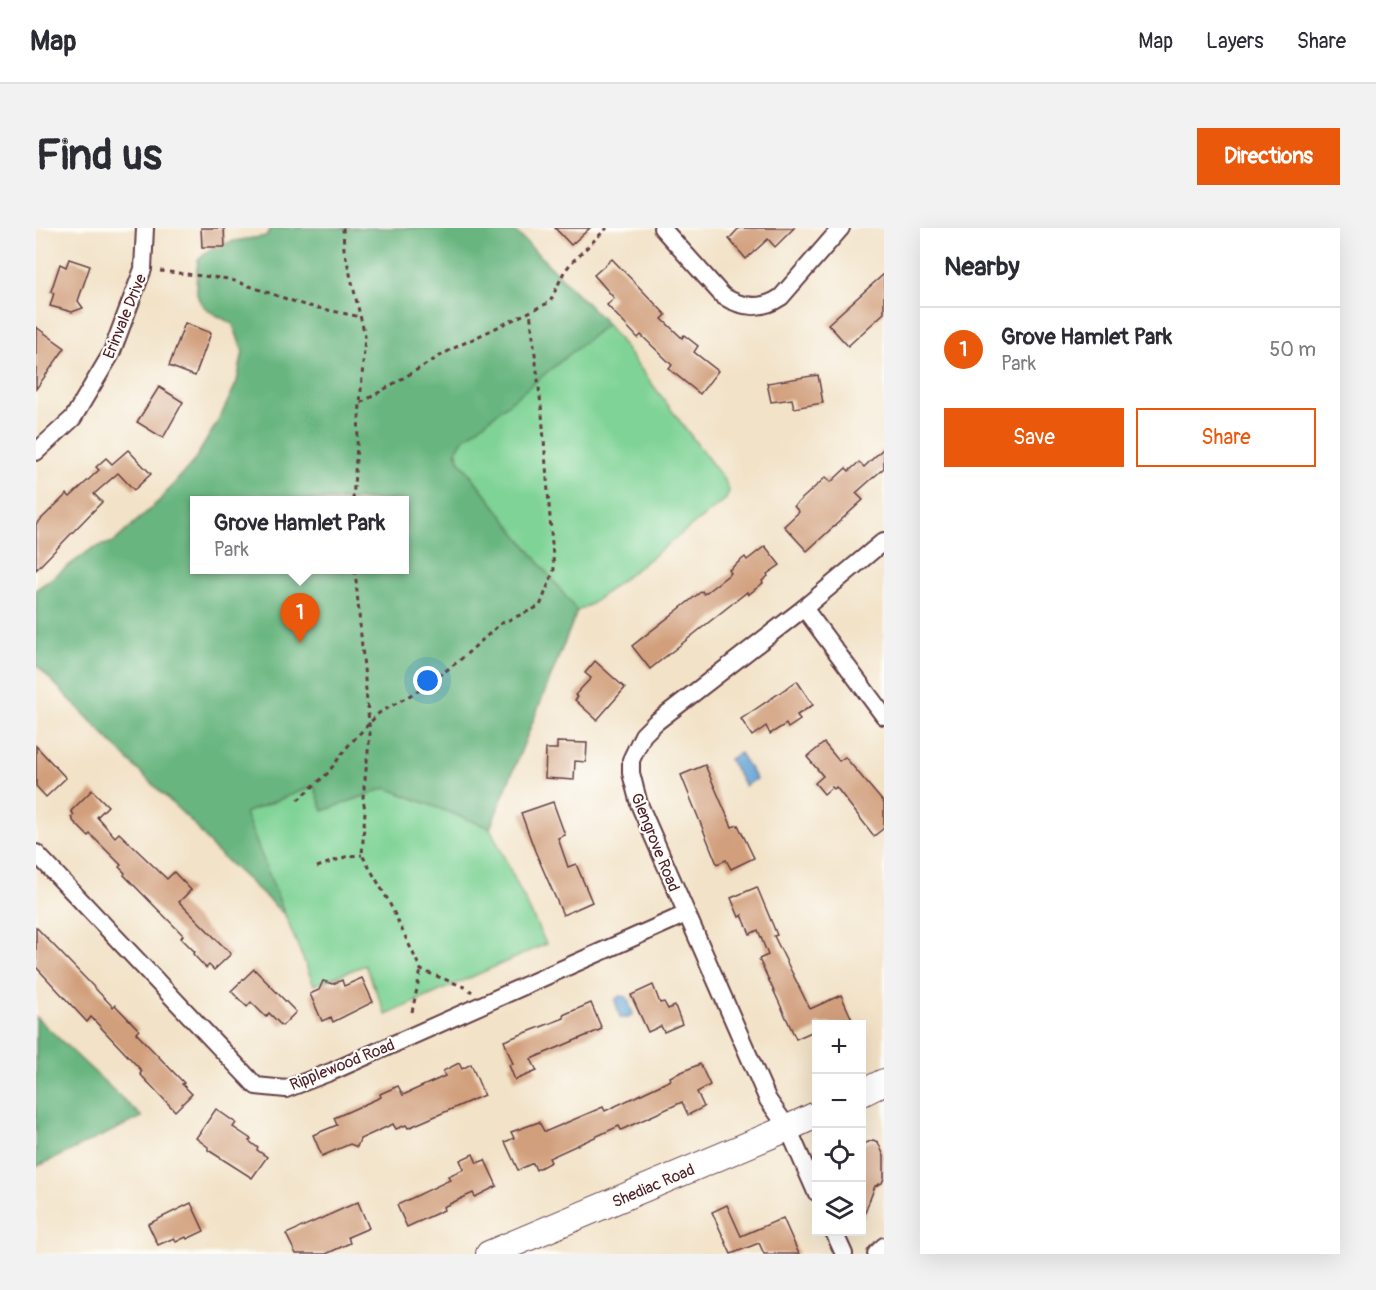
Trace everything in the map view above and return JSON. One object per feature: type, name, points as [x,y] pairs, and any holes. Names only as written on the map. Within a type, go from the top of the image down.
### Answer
[{"type":"main road","points":[[866,1091],[884,1082]]},
{"type":"main road","name":"Shediac Road","points":[[489,1254],[812,1116]]},
{"type":"street","name":"Erinvale Drive","points":[[36,452],[73,418],[111,354],[143,268],[145,228]]},
{"type":"street","points":[[662,228],[723,296],[734,303],[760,307],[771,304],[781,297],[841,228]]},
{"type":"street","name":"Glengrove Road","points":[[812,1183],[788,1128],[768,1100],[686,914],[639,804],[631,773],[631,760],[643,735],[655,723],[804,608],[884,541]]},
{"type":"street","points":[[804,608],[884,716]]},
{"type":"street","name":"Ripplewood Road","points":[[36,853],[256,1086],[286,1089],[333,1071],[686,914]]},
{"type":"street","points":[[836,1236],[844,1254]]},
{"type":"street","points":[[876,1254],[884,1246]]},
{"type":"path","points":[[343,228],[344,249],[366,336],[353,496]]},
{"type":"path","points":[[361,403],[452,349],[550,302],[564,272],[608,228]]},
{"type":"path","points":[[143,268],[229,279],[304,305],[361,317]]},
{"type":"path","points":[[298,800],[327,774],[379,713],[423,688],[500,624],[540,606],[554,570],[542,414],[530,312]]},
{"type":"path","points":[[355,574],[370,734],[363,797],[365,811],[362,855],[388,900],[421,970],[412,1012]]},
{"type":"path","points":[[317,867],[348,856],[362,855]]},
{"type":"path","points":[[421,970],[467,987],[484,1003]]},
{"type":"green space","points":[[271,228],[512,228],[607,324],[725,481],[729,491],[726,499],[591,604],[577,611],[490,828],[546,944],[386,1015],[365,965],[314,985],[285,915],[214,849],[194,824],[139,771],[36,664],[36,590],[93,548],[114,542],[160,500],[194,461],[220,418],[237,382],[243,352],[233,324],[204,307],[197,294],[196,286],[198,260],[214,247],[267,236]]},
{"type":"green space","points":[[271,228],[512,228],[607,324],[462,441],[456,451],[460,461],[577,611],[490,828],[386,788],[323,811],[314,786],[245,813],[285,915],[214,849],[194,824],[139,771],[36,664],[36,590],[93,548],[114,542],[160,500],[194,461],[220,418],[237,382],[243,352],[233,324],[204,307],[197,294],[196,286],[198,260],[214,247],[267,236]]},
{"type":"green space","points":[[36,1017],[142,1117],[36,1167]]},
{"type":"water","points":[[740,753],[756,779],[745,786],[729,759]]},
{"type":"water","points":[[620,996],[627,997],[633,1014],[627,1018],[620,1018],[615,1000]]},
{"type":"building","points":[[201,228],[224,228],[225,247],[202,247]]},
{"type":"building","points":[[555,228],[590,228],[571,245]]},
{"type":"building","points":[[739,228],[794,228],[775,247],[768,239],[746,259],[729,239]]},
{"type":"building","points":[[69,259],[90,266],[78,301],[83,308],[72,312],[50,306],[54,293],[51,291],[60,264],[66,267]]},
{"type":"building","points":[[612,259],[666,315],[662,319],[682,338],[684,335],[698,346],[694,352],[718,371],[700,394],[669,369],[672,365],[641,335],[638,338],[607,305],[614,298],[594,275]]},
{"type":"building","points":[[884,274],[884,313],[848,346],[828,324]]},
{"type":"building","points":[[185,323],[211,333],[195,376],[169,366]]},
{"type":"building","points":[[36,327],[65,348],[36,389]]},
{"type":"building","points":[[818,375],[823,403],[794,408],[792,399],[771,402],[767,383]]},
{"type":"building","points":[[159,387],[183,402],[163,438],[137,422]]},
{"type":"building","points":[[884,448],[884,468],[856,493],[863,500],[807,551],[784,526],[799,512],[794,506],[826,477],[831,482],[846,468],[849,471],[859,462],[864,467]]},
{"type":"building","points":[[128,450],[151,474],[134,490],[118,473],[94,494],[102,502],[36,570],[36,524],[67,494],[70,497],[99,470],[96,467],[106,458],[112,464]]},
{"type":"building","points":[[765,546],[780,565],[767,574],[763,583],[748,595],[747,592],[650,669],[632,646],[702,591],[704,594],[731,573],[729,570],[745,557],[747,560]]},
{"type":"building","points":[[595,661],[625,688],[597,720],[575,700],[578,697],[575,695],[591,678],[585,673]]},
{"type":"building","points":[[797,681],[813,705],[797,715],[800,720],[788,728],[786,724],[770,734],[766,726],[752,736],[741,719]]},
{"type":"building","points":[[557,742],[587,743],[586,762],[575,761],[574,780],[545,778],[546,749],[557,749]]},
{"type":"building","points":[[824,743],[839,761],[845,757],[884,803],[884,828],[874,836],[836,787],[834,789],[832,787],[824,794],[815,783],[823,776],[807,757]]},
{"type":"building","points":[[36,746],[66,778],[46,797],[36,786]]},
{"type":"building","points":[[705,765],[732,827],[738,825],[754,858],[731,869],[726,860],[717,864],[681,775]]},
{"type":"building","points":[[92,790],[108,806],[97,817],[115,837],[119,833],[167,879],[174,872],[191,890],[179,902],[231,954],[214,970],[209,965],[206,968],[193,954],[195,952],[181,938],[183,935],[124,875],[125,873],[119,867],[121,865],[90,834],[88,836],[74,822],[71,817],[74,815],[71,811]]},
{"type":"building","points":[[553,802],[565,835],[558,838],[568,867],[576,864],[592,902],[563,915],[521,813]]},
{"type":"building","points":[[757,887],[777,935],[774,936],[810,1009],[841,995],[852,1020],[812,1020],[812,1032],[796,1039],[759,959],[768,955],[758,930],[750,934],[731,898]]},
{"type":"building","points":[[36,927],[113,1007],[115,1005],[139,1030],[136,1033],[184,1083],[182,1084],[192,1094],[175,1111],[140,1074],[142,1071],[91,1017],[87,1022],[36,967]]},
{"type":"building","points":[[254,969],[296,1012],[282,1026],[269,1013],[266,1017],[251,1002],[247,1007],[231,991]]},
{"type":"building","points":[[362,978],[373,1002],[333,1022],[331,1017],[322,1021],[310,994],[319,990],[323,981],[333,984],[342,980],[344,986]]},
{"type":"building","points":[[653,985],[660,1003],[664,1002],[668,1009],[675,1006],[682,1024],[664,1032],[661,1026],[648,1032],[631,995]]},
{"type":"building","points":[[591,1003],[602,1029],[531,1059],[537,1071],[515,1080],[509,1065],[513,1064],[504,1041],[564,1018],[563,1015]]},
{"type":"building","points":[[459,1063],[462,1069],[471,1064],[484,1095],[408,1128],[406,1125],[396,1129],[393,1124],[360,1139],[357,1147],[350,1144],[322,1156],[313,1135],[337,1125],[334,1118],[381,1097],[380,1094],[398,1086],[403,1095],[445,1076],[443,1071]]},
{"type":"building","points":[[700,1064],[710,1085],[697,1092],[704,1107],[688,1115],[682,1102],[621,1130],[619,1126],[549,1158],[551,1162],[536,1170],[533,1163],[518,1170],[505,1142],[514,1138],[511,1132],[539,1122],[544,1131],[547,1131],[603,1107],[605,1111]]},
{"type":"building","points":[[216,1109],[236,1123],[233,1127],[251,1139],[249,1141],[258,1148],[257,1150],[267,1157],[252,1178],[208,1150],[208,1147],[196,1138]]},
{"type":"building","points":[[873,1140],[878,1142],[884,1156],[884,1178],[882,1183],[875,1186],[866,1210],[866,1182],[866,1143]]},
{"type":"building","points":[[473,1154],[477,1163],[485,1160],[497,1186],[475,1197],[473,1193],[443,1207],[444,1210],[407,1227],[397,1205],[450,1180],[448,1176],[464,1169],[460,1160]]},
{"type":"building","points":[[358,1202],[369,1228],[348,1237],[350,1243],[326,1254],[296,1254],[286,1234]]},
{"type":"building","points":[[191,1203],[204,1231],[187,1239],[186,1237],[176,1242],[174,1238],[158,1245],[148,1224]]},
{"type":"building","points":[[727,1205],[741,1236],[783,1218],[799,1254],[764,1254],[759,1243],[731,1254],[712,1212]]},
{"type":"place","name":"Grove Hamlet Park","points":[[300,643]]}]
